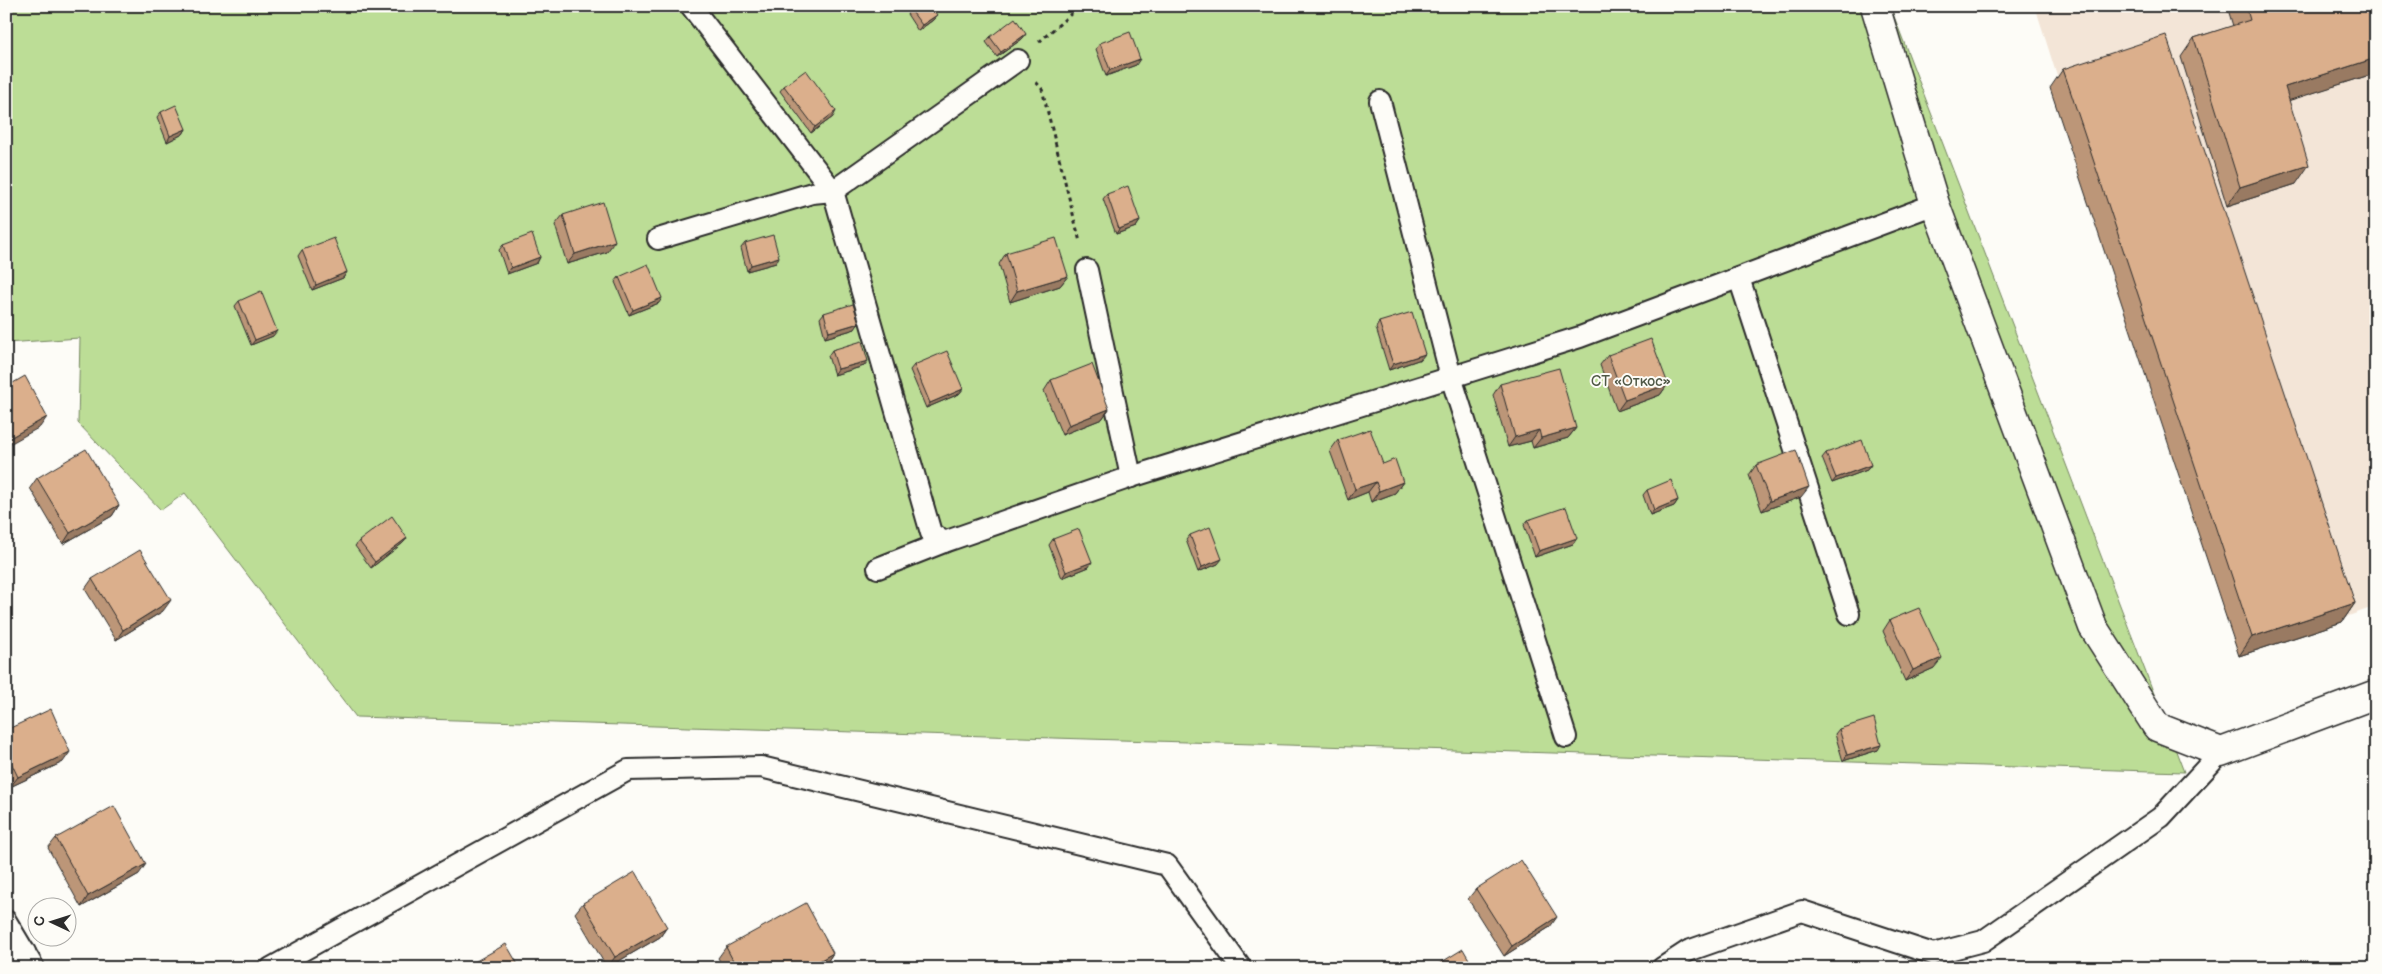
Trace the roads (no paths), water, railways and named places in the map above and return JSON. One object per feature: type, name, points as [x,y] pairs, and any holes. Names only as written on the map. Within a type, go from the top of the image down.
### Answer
[{"type":"street","points":[[1875,6],[1935,204],[2093,627],[2157,727],[2221,752],[2376,694]]},
{"type":"lane","points":[[690,6],[834,191],[931,533],[944,542]]},
{"type":"lane","points":[[658,239],[812,193],[834,191],[1018,60]]},
{"type":"lane","points":[[1380,101],[1451,377],[1566,737]]},
{"type":"lane","points":[[878,568],[944,542],[1131,476],[1580,337],[1935,204]]},
{"type":"lane","points":[[1087,270],[1131,476]]},
{"type":"lane","points":[[1739,278],[1849,614]]},
{"type":"lane","points":[[1662,968],[1688,951],[1802,911],[1933,954],[1983,941],[2161,817],[2221,752]]},
{"type":"lane","points":[[271,968],[628,770],[761,767],[1167,865],[1241,968]]},
{"type":"lane","points":[[6,921],[29,960],[6,965]]},
{"type":"park label","name":"СТ «Откос»","points":[[1631,381]]}]
